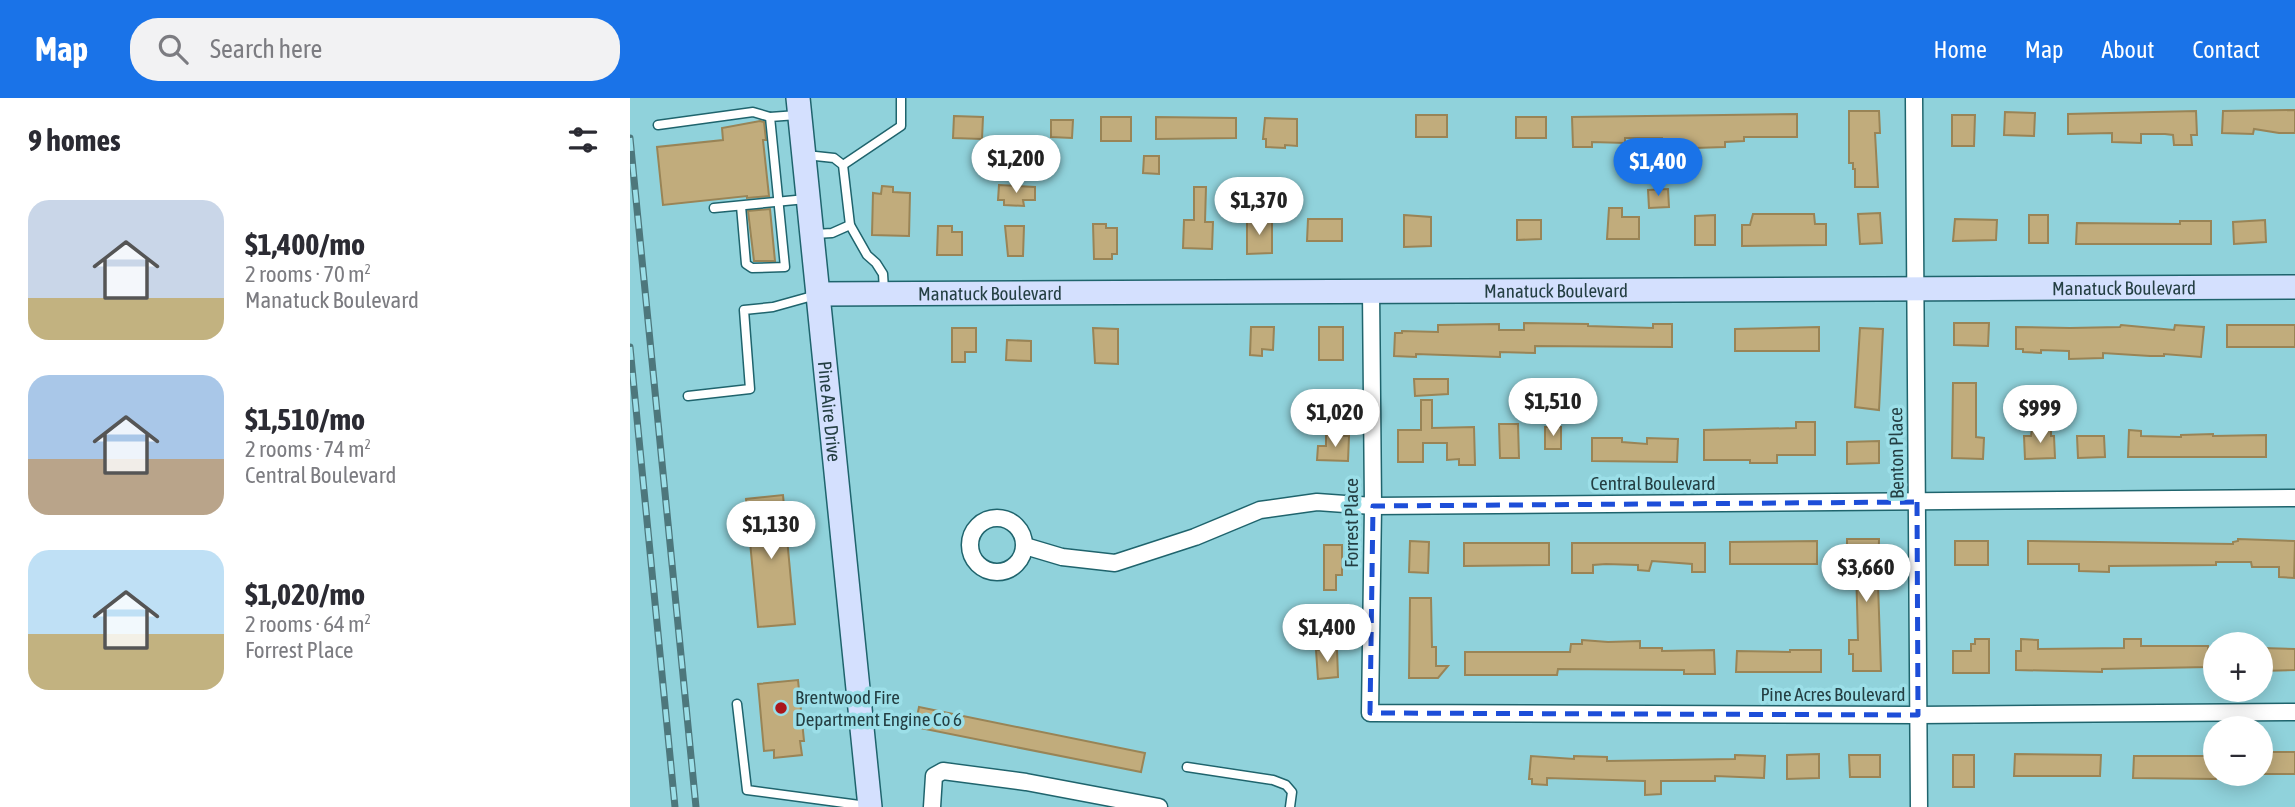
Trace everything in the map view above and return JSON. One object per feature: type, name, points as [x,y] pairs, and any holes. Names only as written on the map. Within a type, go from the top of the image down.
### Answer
[{"type":"street","name":"Benton Place","points":[[1913,98],[1919,807]]},
{"type":"street","name":"Pine Aire Drive","points":[[799,107],[870,807]]},
{"type":"street","name":"Manatuck Boulevard","points":[[818,294],[2295,287]]},
{"type":"street","name":"Forrest Place","points":[[1370,713],[1373,506],[1371,291]]},
{"type":"street","name":"Central Boulevard","points":[[1025,546],[1062,557],[1115,563],[1195,537],[1260,510],[1317,502],[1373,506],[2295,498]]},
{"type":"street","name":"Pine Acres Boulevard","points":[[1370,713],[1918,715],[2295,712]]},
{"type":"street","points":[[932,807],[934,776],[943,771],[1026,782],[1159,807]]},
{"type":"lane","points":[[843,165],[901,125],[901,98]]},
{"type":"lane","points":[[658,125],[753,112],[770,117],[799,107]]},
{"type":"lane","points":[[741,206],[746,264],[752,268],[785,267],[770,117]]},
{"type":"lane","points":[[804,155],[834,158],[843,165],[850,225],[867,255],[883,274],[884,293]]},
{"type":"lane","points":[[714,208],[809,199]]},
{"type":"lane","points":[[812,234],[832,233],[850,225]]},
{"type":"lane","points":[[688,396],[750,388],[744,310],[773,307],[818,294]]},
{"type":"lane","points":[[737,704],[747,790],[870,807]]},
{"type":"lane","points":[[1186,767],[1273,780],[1286,785],[1292,792],[1290,807]]},
{"type":"highlighted area","points":[[1917,502],[1918,715],[1370,713],[1373,506]]},
{"type":"building","points":[[2295,110],[2295,133],[2254,129],[2253,134],[2222,133],[2223,111]]},
{"type":"building","points":[[1849,111],[1879,111],[1880,133],[1875,133],[1878,187],[1855,187],[1855,169],[1853,163],[1849,163]]},
{"type":"building","points":[[2196,111],[2197,135],[2191,135],[2192,145],[2174,145],[2173,135],[2165,134],[2141,134],[2141,143],[2112,142],[2112,133],[2068,134],[2068,114]]},
{"type":"building","points":[[2005,112],[2035,113],[2034,136],[2004,135]]},
{"type":"building","points":[[1797,114],[1797,137],[1744,137],[1744,141],[1725,142],[1725,147],[1670,147],[1670,144],[1662,144],[1662,138],[1625,138],[1625,143],[1592,142],[1592,147],[1573,147],[1572,117]]},
{"type":"building","points":[[1416,115],[1447,115],[1447,137],[1416,137]]},
{"type":"building","points":[[1952,115],[1975,115],[1974,146],[1952,146]]},
{"type":"building","points":[[954,116],[983,117],[982,139],[953,138]]},
{"type":"building","points":[[1101,117],[1131,117],[1131,141],[1101,141]]},
{"type":"building","points":[[1156,117],[1236,118],[1236,138],[1156,139]]},
{"type":"building","points":[[1516,117],[1546,117],[1546,138],[1516,138]]},
{"type":"building","points":[[1265,118],[1297,119],[1297,146],[1266,147],[1266,139],[1263,139]]},
{"type":"building","points":[[1051,120],[1073,120],[1072,138],[1051,137]]},
{"type":"building","points":[[764,122],[766,140],[763,140],[769,196],[663,205],[657,147],[723,140],[722,128]]},
{"type":"building","points":[[1144,156],[1159,156],[1159,174],[1143,173]]},
{"type":"building","points":[[999,185],[1035,187],[1035,200],[1023,200],[1024,206],[1004,205],[1004,200],[998,200]]},
{"type":"building","points":[[882,186],[893,187],[893,192],[910,193],[909,236],[872,235],[873,193],[881,194]]},
{"type":"building","points":[[1194,187],[1206,187],[1205,222],[1213,222],[1212,249],[1183,248],[1184,220],[1194,220]]},
{"type":"building","points":[[1668,189],[1669,207],[1649,208],[1648,190]]},
{"type":"building","points":[[1238,195],[1254,195],[1255,210],[1239,211]]},
{"type":"building","points":[[1609,208],[1622,208],[1622,217],[1639,217],[1639,239],[1607,239]]},
{"type":"building","points":[[770,209],[775,261],[754,261],[748,211]]},
{"type":"building","points":[[1880,213],[1882,243],[1860,244],[1858,214]]},
{"type":"building","points":[[1753,214],[1814,214],[1815,224],[1826,224],[1826,245],[1742,246],[1742,225],[1750,225]]},
{"type":"building","points":[[1404,215],[1431,217],[1431,246],[1404,247]]},
{"type":"building","points":[[1715,215],[1715,245],[1695,245],[1695,216]]},
{"type":"building","points":[[2029,215],[2048,215],[2048,243],[2029,243]]},
{"type":"building","points":[[1308,219],[1342,219],[1342,241],[1307,241]]},
{"type":"building","points":[[1955,219],[1997,220],[1996,240],[1953,241]]},
{"type":"building","points":[[1517,220],[1541,220],[1541,239],[1517,240]]},
{"type":"building","points":[[2265,220],[2266,242],[2234,244],[2233,222]]},
{"type":"building","points":[[1247,221],[1272,221],[1272,253],[1247,254]]},
{"type":"building","points":[[2180,221],[2211,221],[2211,244],[2076,244],[2077,223],[2180,224]]},
{"type":"building","points":[[1093,224],[1106,224],[1106,228],[1117,228],[1117,254],[1112,254],[1112,259],[1094,259]]},
{"type":"building","points":[[938,226],[952,226],[952,232],[962,232],[962,255],[937,255]]},
{"type":"building","points":[[1005,226],[1024,226],[1023,256],[1008,256]]},
{"type":"building","points":[[1524,323],[1653,328],[1653,324],[1672,324],[1672,347],[1535,346],[1535,353],[1500,352],[1500,357],[1416,354],[1416,357],[1394,356],[1395,333],[1402,331],[1438,332],[1438,325],[1499,324],[1499,330],[1524,330]]},
{"type":"building","points":[[1954,323],[1989,323],[1988,346],[1954,345]]},
{"type":"building","points":[[2121,325],[2174,330],[2175,325],[2204,327],[2201,357],[2103,353],[2103,358],[2069,359],[2069,351],[2041,350],[2041,353],[2016,349],[2016,327]]},
{"type":"building","points":[[2227,325],[2295,325],[2295,347],[2227,347]]},
{"type":"building","points":[[1251,327],[1274,327],[1273,350],[1262,349],[1262,356],[1250,355]]},
{"type":"building","points":[[1319,327],[1343,327],[1343,360],[1319,360]]},
{"type":"building","points":[[1819,327],[1819,351],[1735,351],[1735,329]]},
{"type":"building","points":[[952,328],[976,328],[976,352],[965,352],[965,362],[952,362]]},
{"type":"building","points":[[1093,328],[1118,329],[1118,364],[1095,363]]},
{"type":"building","points":[[1860,328],[1883,329],[1879,410],[1855,407]]},
{"type":"building","points":[[1007,340],[1031,341],[1031,361],[1006,360]]},
{"type":"building","points":[[1414,379],[1448,379],[1448,394],[1415,396]]},
{"type":"building","points":[[1953,383],[1976,383],[1976,437],[1984,438],[1983,459],[1952,458]]},
{"type":"building","points":[[1421,400],[1432,400],[1432,428],[1474,427],[1475,465],[1459,465],[1459,459],[1447,460],[1447,443],[1423,443],[1423,462],[1398,462],[1398,430],[1421,430]]},
{"type":"building","points":[[1796,422],[1815,422],[1815,455],[1777,455],[1777,463],[1704,460],[1704,430],[1796,428]]},
{"type":"building","points":[[1499,424],[1518,424],[1519,458],[1500,458]]},
{"type":"building","points":[[1545,427],[1561,427],[1561,449],[1545,449]]},
{"type":"building","points":[[2032,428],[2051,429],[2055,458],[2025,459],[2024,436],[2031,436]]},
{"type":"building","points":[[2129,430],[2141,431],[2141,436],[2266,435],[2266,457],[2128,457]]},
{"type":"building","points":[[1326,435],[1349,436],[1348,461],[1317,460],[1318,446],[1326,446]]},
{"type":"building","points":[[2077,436],[2104,436],[2105,457],[2078,458]]},
{"type":"building","points":[[1592,438],[1622,438],[1622,442],[1647,444],[1647,438],[1678,439],[1677,462],[1592,461]]},
{"type":"building","points":[[1879,441],[1879,463],[1847,464],[1847,442]]},
{"type":"building","points":[[783,495],[795,624],[758,627],[746,499]]},
{"type":"building","points":[[1847,539],[1879,539],[1881,671],[1853,671],[1853,654],[1849,654],[1849,640],[1858,640],[1856,567],[1847,567]]},
{"type":"building","points":[[2238,539],[2295,541],[2294,578],[2279,577],[2279,567],[2252,567],[2251,562],[2109,566],[2109,572],[2079,571],[2079,564],[2028,564],[2028,541],[2233,544]]},
{"type":"building","points":[[1410,541],[1429,542],[1428,573],[1409,572]]},
{"type":"building","points":[[1817,541],[1817,564],[1730,564],[1730,542]]},
{"type":"building","points":[[1955,541],[1988,541],[1988,565],[1955,565]]},
{"type":"building","points":[[1464,543],[1549,543],[1549,565],[1464,566]]},
{"type":"building","points":[[1572,543],[1705,543],[1705,572],[1692,572],[1692,564],[1652,561],[1649,571],[1638,570],[1638,565],[1606,564],[1593,565],[1593,573],[1572,573]]},
{"type":"building","points":[[1324,545],[1342,545],[1342,575],[1336,575],[1336,590],[1324,590]]},
{"type":"building","points":[[1410,598],[1431,598],[1432,647],[1436,647],[1436,666],[1448,666],[1438,678],[1409,678]]},
{"type":"building","points":[[1975,639],[1989,639],[1989,673],[1953,673],[1953,651],[1971,651],[1971,644],[1975,644]]},
{"type":"building","points":[[2021,639],[2038,640],[2038,649],[2124,648],[2124,639],[2141,639],[2141,646],[2203,646],[2203,667],[2102,669],[2102,672],[2016,670],[2016,651],[2021,651]]},
{"type":"building","points":[[1582,640],[1640,641],[1640,648],[1662,648],[1662,651],[1714,650],[1715,674],[1684,674],[1684,670],[1558,669],[1557,675],[1465,675],[1465,652],[1570,652],[1571,644],[1582,644]]},
{"type":"building","points":[[2273,648],[2295,649],[2295,670],[2273,671]]},
{"type":"building","points":[[1337,649],[1338,677],[1318,679],[1316,650]]},
{"type":"building","points":[[1821,650],[1821,672],[1736,672],[1737,651]]},
{"type":"building","name":"Brentwood Fire Department Engine Co 6","points":[[798,680],[804,741],[800,741],[802,755],[774,758],[774,750],[764,751],[758,684]]},
{"type":"building","points":[[919,707],[1145,753],[1141,772],[915,727]]},
{"type":"building","points":[[2273,752],[2295,752],[2295,774],[2273,774]]},
{"type":"building","points":[[1819,754],[1819,778],[1787,779],[1787,755]]},
{"type":"building","points":[[2015,754],[2101,755],[2100,776],[2014,776]]},
{"type":"building","points":[[1735,755],[1765,756],[1764,778],[1715,776],[1715,781],[1661,781],[1661,794],[1645,795],[1645,781],[1547,778],[1547,785],[1532,784],[1532,779],[1529,779],[1531,756],[1574,759],[1574,756],[1607,757],[1607,761],[1735,759]]},
{"type":"building","points":[[1849,755],[1880,755],[1880,777],[1850,777]]},
{"type":"building","points":[[1953,755],[1974,755],[1974,787],[1953,787]]},
{"type":"building","points":[[2134,756],[2203,756],[2203,779],[2133,778]]},
{"type":"railway","points":[[630,138],[696,807]]},
{"type":"railway","points":[[630,347],[675,807]]},
{"type":"place","name":"Brentwood Fire Department Engine Co 6","points":[[781,708]]}]
